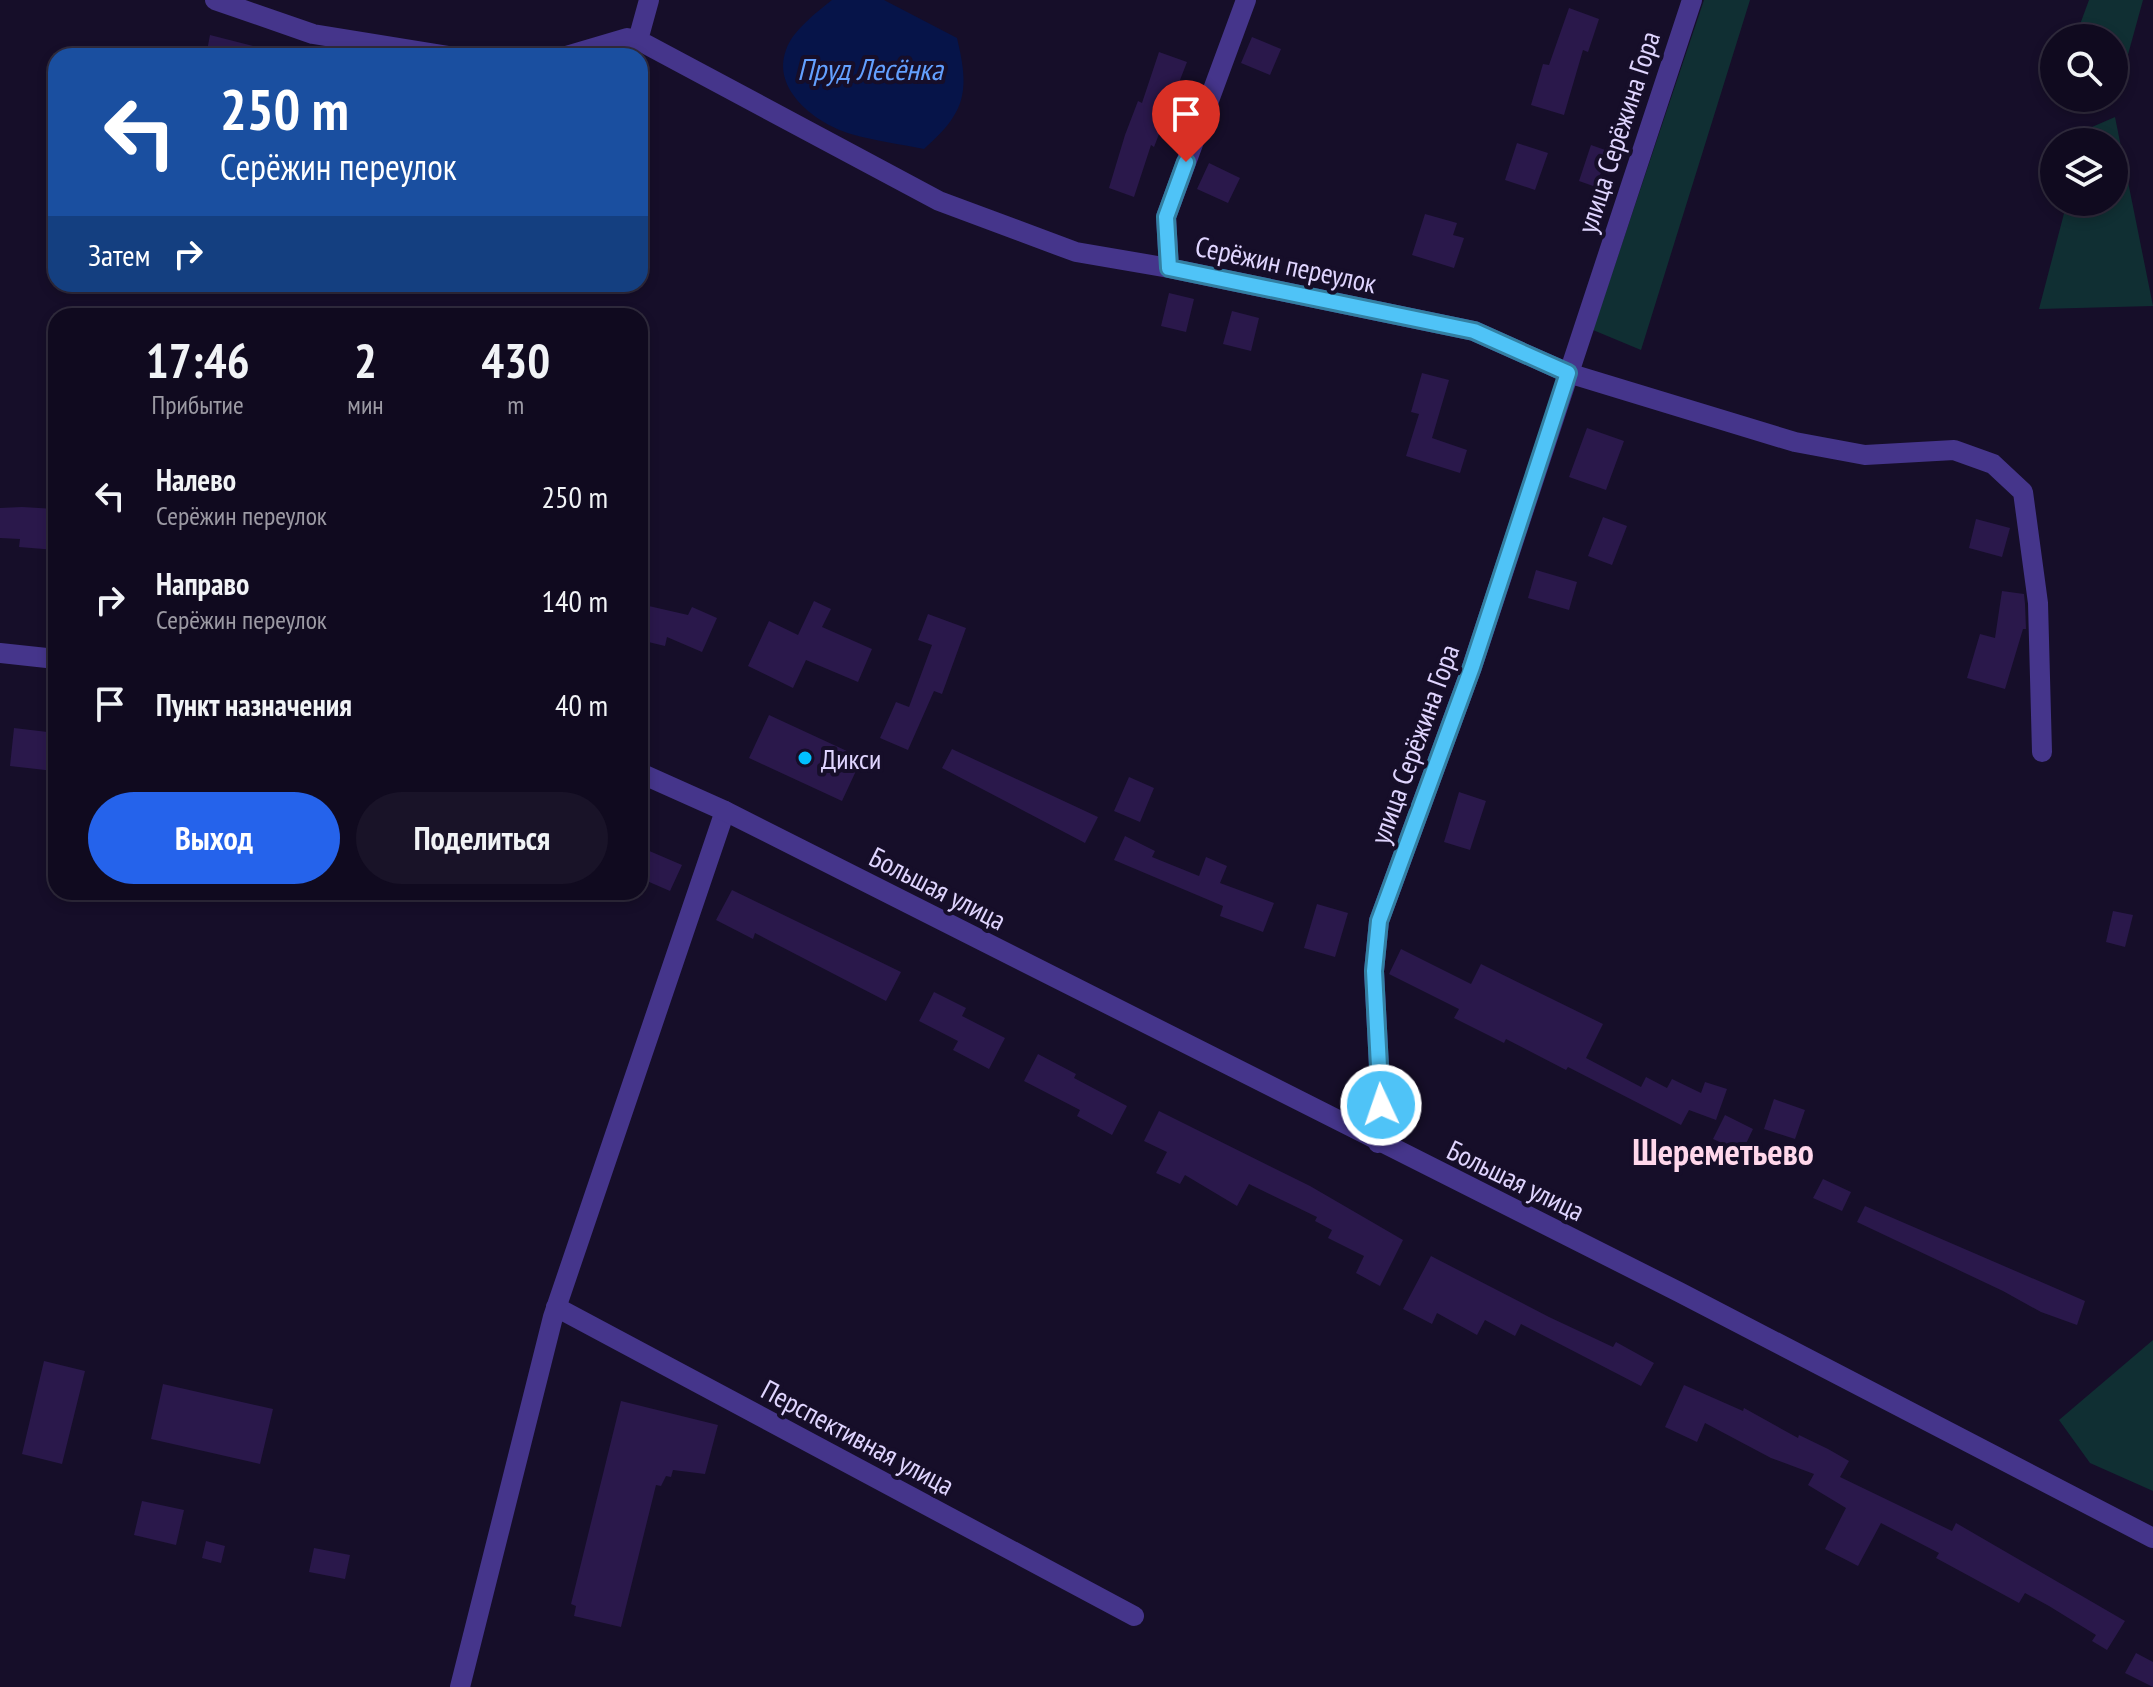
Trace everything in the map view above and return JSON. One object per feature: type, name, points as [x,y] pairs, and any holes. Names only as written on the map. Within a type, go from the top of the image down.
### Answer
[{"type":"street","points":[[215,0],[313,34],[400,48]]},
{"type":"street","points":[[638,40],[649,0]]},
{"type":"street","name":"Серёжин переулок","points":[[1246,0],[1166,217],[1169,268],[1474,331],[1568,373]]},
{"type":"street","name":"улица Серёжина Гора","points":[[1378,1143],[1381,1105],[1374,971],[1379,921],[1472,667],[1692,0]]},
{"type":"street","points":[[593,48],[627,38],[638,40],[939,201],[1076,252],[1169,268]]},
{"type":"street","points":[[1568,373],[1795,442],[1865,455],[1954,450],[1993,464],[2023,492],[2038,603],[2042,752]]},
{"type":"street","points":[[0,653],[48,658]]},
{"type":"street","name":"Большая улица","points":[[648,777],[725,811],[1378,1143],[1693,1299],[2153,1538]]},
{"type":"street","points":[[460,1687],[556,1307],[725,811]]},
{"type":"street","name":"Перспективная улица","points":[[556,1307],[1134,1616]]},
{"type":"green space","points":[[1704,0],[1750,0],[1641,350],[1593,330]]},
{"type":"green space","points":[[2089,0],[2143,0],[2128,55],[2128,24],[2080,24]]},
{"type":"green space","points":[[2115,117],[2117,128],[2090,128]]},
{"type":"green space","points":[[2128,182],[2153,306],[2039,309],[2063,216],[2128,216]]},
{"type":"green space","points":[[2153,1340],[2153,1491],[2090,1463],[2059,1420]]},
{"type":"water","name":"Пруд Лесёнка","points":[[832,0],[884,0],[957,38],[963,73],[961,100],[949,124],[924,149],[869,139],[838,129],[812,114],[791,92],[783,65],[789,43],[806,22]]},
{"type":"building","points":[[1569,8],[1599,19],[1588,52],[1583,50],[1564,115],[1531,105],[1543,64],[1549,65]]},
{"type":"building","points":[[210,35],[261,48],[208,48]]},
{"type":"building","points":[[1252,37],[1281,49],[1270,75],[1241,63]]},
{"type":"building","points":[[1159,52],[1187,62],[1154,147],[1151,145],[1134,197],[1109,188],[1125,135],[1138,101],[1142,103]]},
{"type":"building","points":[[1517,143],[1548,153],[1535,190],[1505,180]]},
{"type":"building","points":[[1591,145],[1608,151],[1596,187],[1579,181]]},
{"type":"building","points":[[1209,163],[1240,178],[1228,203],[1197,189]]},
{"type":"building","points":[[1425,214],[1457,223],[1453,235],[1464,238],[1454,268],[1412,255]]},
{"type":"building","points":[[1169,293],[1194,299],[1186,332],[1161,326]]},
{"type":"building","points":[[1232,311],[1259,318],[1251,351],[1223,344]]},
{"type":"building","points":[[1422,373],[1449,380],[1432,438],[1467,450],[1460,473],[1406,456],[1419,414],[1411,412]]},
{"type":"building","points":[[1587,428],[1624,441],[1606,490],[1569,477]]},
{"type":"building","points":[[0,508],[48,509],[48,549],[19,547],[20,539],[0,538]]},
{"type":"building","points":[[1603,517],[1627,526],[1612,565],[1588,556]]},
{"type":"building","points":[[1976,519],[2010,528],[2002,557],[1969,548]]},
{"type":"building","points":[[1536,570],[1577,582],[1569,610],[1528,598]]},
{"type":"building","points":[[2002,591],[2024,594],[2026,629],[2023,629],[2005,689],[1967,678],[1980,634],[1995,638]]},
{"type":"building","points":[[814,601],[831,609],[822,627],[872,649],[858,682],[806,660],[793,688],[748,666],[769,621],[798,635]]},
{"type":"building","points":[[648,606],[688,615],[692,607],[717,618],[702,652],[667,637],[665,646],[648,642]]},
{"type":"building","points":[[928,614],[966,628],[942,694],[934,691],[908,750],[880,738],[896,702],[909,707],[932,645],[918,640]]},
{"type":"building","name":"Дикси","points":[[769,715],[862,758],[842,801],[749,758]]},
{"type":"building","points":[[14,728],[48,732],[48,770],[10,766]]},
{"type":"building","points":[[952,749],[1098,817],[1085,843],[942,768]]},
{"type":"building","points":[[1129,777],[1154,788],[1140,822],[1114,811]]},
{"type":"building","points":[[1459,792],[1486,801],[1470,850],[1444,842]]},
{"type":"building","points":[[1125,836],[1155,851],[1152,857],[1199,876],[1206,857],[1227,866],[1220,883],[1274,903],[1263,932],[1220,916],[1223,906],[1114,860]]},
{"type":"building","points":[[648,850],[682,865],[670,891],[648,881]]},
{"type":"building","points":[[732,890],[901,972],[886,1001],[755,933],[753,939],[716,920]]},
{"type":"building","points":[[1317,904],[1348,913],[1335,957],[1304,948]]},
{"type":"building","points":[[2113,911],[2133,915],[2125,947],[2106,942]]},
{"type":"building","points":[[1401,949],[1471,984],[1481,964],[1603,1024],[1586,1058],[1641,1087],[1646,1077],[1667,1088],[1672,1079],[1701,1093],[1705,1082],[1727,1089],[1716,1120],[1689,1110],[1681,1125],[1568,1067],[1566,1070],[1506,1039],[1504,1043],[1454,1018],[1459,1009],[1389,974]]},
{"type":"building","points":[[934,992],[966,1008],[962,1016],[1005,1038],[989,1069],[953,1050],[958,1041],[919,1021]]},
{"type":"building","points":[[1038,1054],[1076,1074],[1074,1078],[1127,1106],[1112,1135],[1077,1116],[1080,1110],[1024,1081]]},
{"type":"building","points":[[1774,1099],[1805,1110],[1795,1139],[1764,1129]]},
{"type":"building","points":[[1159,1111],[1310,1186],[1403,1240],[1380,1286],[1356,1273],[1364,1256],[1328,1238],[1332,1230],[1315,1221],[1317,1217],[1249,1184],[1237,1206],[1185,1175],[1180,1184],[1156,1173],[1167,1152],[1144,1141]]},
{"type":"building","points":[[1725,1115],[1753,1129],[1742,1152],[1713,1139]]},
{"type":"building","points":[[1823,1179],[1851,1192],[1842,1211],[1813,1198]]},
{"type":"building","points":[[1865,1206],[2085,1301],[2077,1325],[2041,1312],[1857,1222]]},
{"type":"building","points":[[1431,1256],[1549,1317],[1613,1347],[1616,1342],[1654,1363],[1641,1386],[1521,1324],[1515,1336],[1485,1320],[1477,1335],[1437,1313],[1432,1324],[1403,1309]]},
{"type":"building","points":[[44,1361],[85,1371],[62,1464],[22,1454]]},
{"type":"building","points":[[163,1384],[273,1409],[260,1464],[151,1439]]},
{"type":"building","points":[[1684,1385],[1743,1411],[1744,1408],[1798,1438],[1799,1435],[1828,1449],[1849,1461],[1840,1477],[1952,1531],[1956,1523],[2125,1621],[2107,1650],[2092,1641],[2096,1635],[2049,1606],[2025,1593],[2019,1603],[1936,1558],[1939,1553],[1881,1523],[1858,1566],[1825,1549],[1846,1508],[1808,1485],[1814,1474],[1771,1458],[1705,1423],[1697,1442],[1665,1427]]},
{"type":"building","points":[[621,1401],[718,1425],[705,1474],[673,1470],[671,1477],[666,1476],[661,1486],[656,1485],[621,1627],[574,1616],[576,1606],[571,1604]]},
{"type":"building","points":[[142,1501],[184,1510],[176,1545],[134,1535]]},
{"type":"building","points":[[206,1541],[225,1546],[221,1563],[202,1558]]},
{"type":"building","points":[[314,1548],[350,1555],[345,1579],[309,1572]]},
{"type":"building","points":[[2136,1653],[2153,1662],[2153,1687],[2125,1673]]},
{"type":"place","name":"Дикси","points":[[805,758]]},
{"type":"district","name":"Шереметьево","points":[[1723,1151]]},
{"type":"route","points":[[1186,162],[1166,217],[1169,268],[1474,331],[1568,373],[1472,667],[1379,921],[1374,971],[1381,1105]]}]
